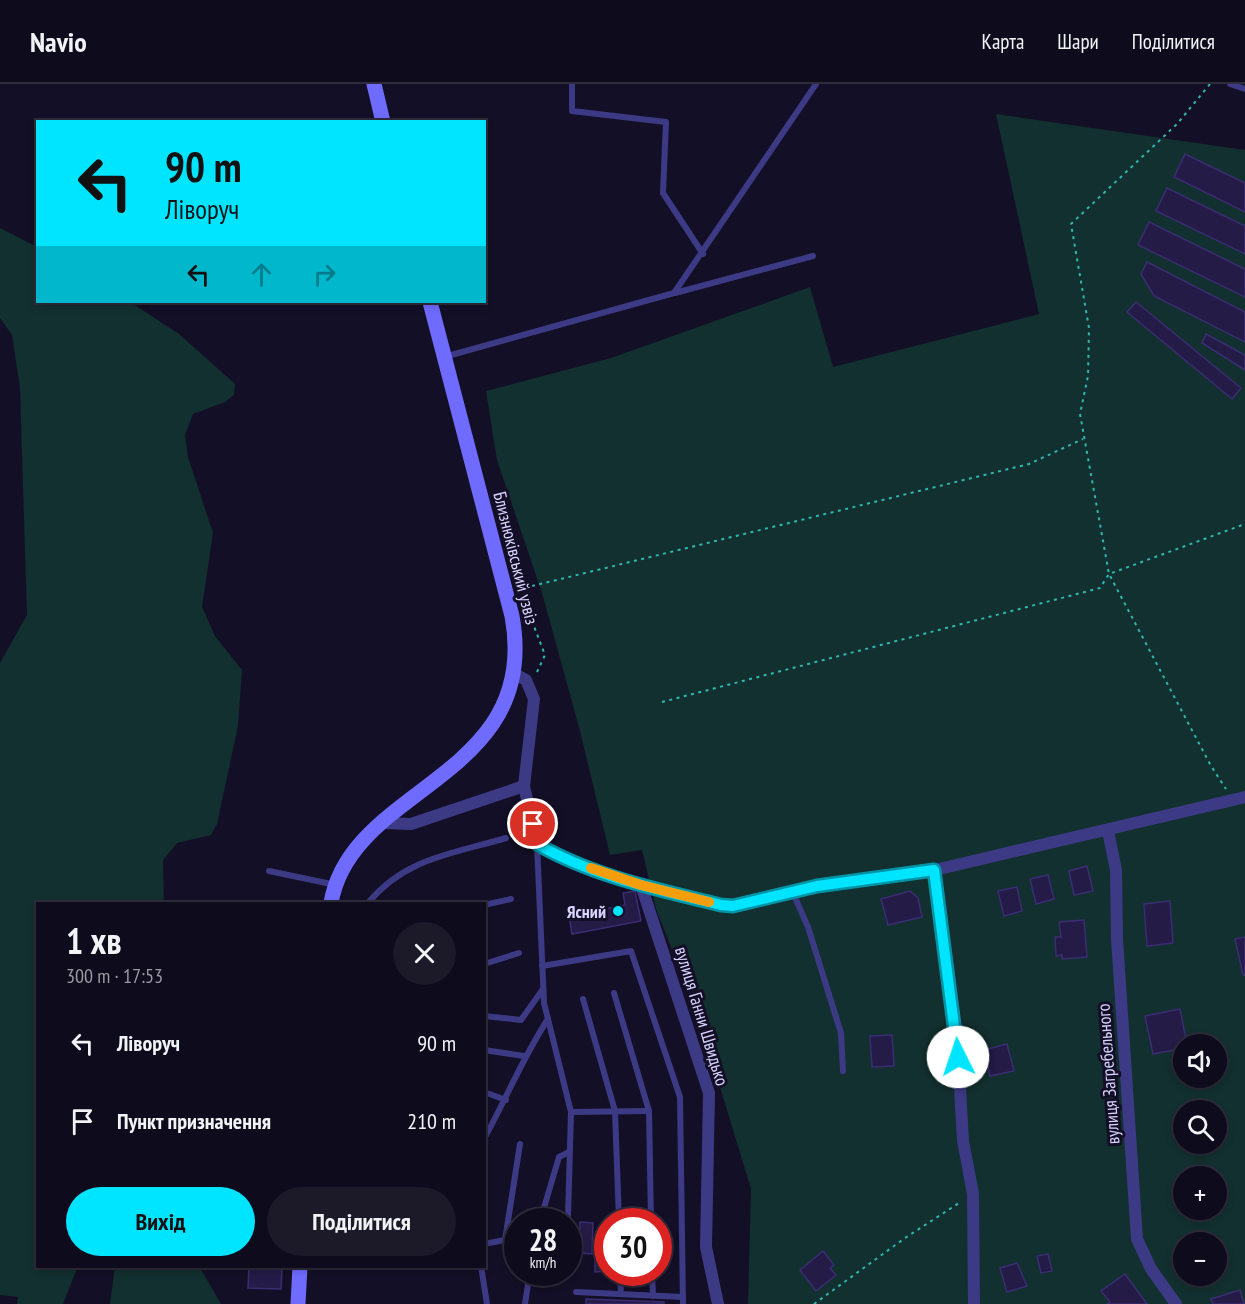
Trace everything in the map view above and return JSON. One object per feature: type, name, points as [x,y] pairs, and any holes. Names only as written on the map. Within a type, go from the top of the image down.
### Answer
[{"type":"street","points":[[374,84],[383,120]]},
{"type":"street","name":"Близнюківський узвіз","points":[[331,902],[336,885],[356,850],[382,823],[458,765],[478,743],[505,698],[513,673],[515,634],[512,616],[430,303]]},
{"type":"street","points":[[513,673],[526,680],[534,699],[524,786],[537,844],[560,857],[641,885],[733,906],[792,892],[934,870],[1239,799]]},
{"type":"street","points":[[382,823],[411,824],[524,786]]},
{"type":"street","name":"вулиця Загребельного","points":[[1108,831],[1116,870],[1118,951],[1137,1239],[1151,1269],[1176,1304]]},
{"type":"street","points":[[934,870],[957,1036],[963,1141],[973,1194],[974,1304]]},
{"type":"street","name":"вулиця Ганни Швидько","points":[[641,885],[709,1093],[706,1247],[718,1304]]},
{"type":"street","points":[[298,1304],[300,1268]]},
{"type":"lane","points":[[572,84],[572,111],[666,122],[663,193],[703,254]]},
{"type":"lane","points":[[674,293],[703,254],[816,84]]},
{"type":"lane","points":[[1230,84],[1245,89]]},
{"type":"lane","points":[[444,357],[813,255]]},
{"type":"lane","points":[[369,902],[388,881],[414,864],[506,838]]},
{"type":"lane","points":[[537,844],[543,989],[571,1112],[567,1208]]},
{"type":"lane","points":[[269,871],[336,885]]},
{"type":"lane","points":[[792,892],[808,927],[841,1033],[843,1071]]},
{"type":"lane","points":[[486,905],[511,899]]},
{"type":"lane","points":[[542,966],[631,951],[680,1097],[683,1301],[652,1296],[576,1292]]},
{"type":"lane","points":[[486,963],[519,953]]},
{"type":"lane","points":[[486,1016],[521,1020],[543,989]]},
{"type":"lane","points":[[614,993],[649,1111],[651,1208]]},
{"type":"lane","points":[[583,999],[615,1111],[619,1208]]},
{"type":"lane","points":[[486,1135],[506,1100],[524,1056],[548,1019]]},
{"type":"lane","points":[[486,1050],[524,1056]]},
{"type":"lane","points":[[486,1093],[506,1100]]},
{"type":"lane","points":[[571,1112],[649,1111]]},
{"type":"lane","points":[[486,1244],[505,1240],[520,1144]]},
{"type":"lane","points":[[544,1208],[560,1157],[570,1152]]},
{"type":"lane","points":[[482,1268],[487,1304]]},
{"type":"lane","points":[[525,1304],[528,1286]]},
{"type":"lane","points":[[621,1286],[621,1294]]},
{"type":"lane","points":[[652,1286],[652,1296]]},
{"type":"path","points":[[1210,84],[1177,124],[1071,224],[1089,328],[1088,376],[1080,414],[1109,574],[1211,766],[1239,799]]},
{"type":"path","points":[[535,676],[545,655],[527,608],[524,588],[1029,464],[1083,439]]},
{"type":"path","points":[[662,702],[1100,588],[1109,574],[1245,524]]},
{"type":"path","points":[[814,1304],[905,1238],[973,1194]]},
{"type":"green space","points":[[996,114],[1245,150],[1245,1304],[748,1304],[751,1189],[699,1018],[656,909],[642,850],[610,855],[580,731],[542,593],[497,460],[486,391],[611,358],[810,287],[833,367],[1039,314]]},
{"type":"green space","points":[[0,228],[36,246],[36,303],[132,303],[179,334],[235,384],[234,395],[225,402],[193,414],[185,435],[188,457],[213,533],[202,607],[215,636],[242,670],[238,726],[217,824],[211,835],[177,843],[163,860],[164,902],[36,902],[36,1268],[77,1268],[63,1304],[17,1304],[18,1297],[0,1295],[0,663],[27,615],[20,388],[12,335],[0,318]]},
{"type":"green space","points":[[115,1268],[200,1268],[221,1304],[110,1304]]},
{"type":"building","points":[[1185,154],[1245,183],[1245,212],[1174,177]]},
{"type":"building","points":[[1167,188],[1245,226],[1245,254],[1156,211]]},
{"type":"building","points":[[1149,222],[1245,269],[1245,297],[1138,245]]},
{"type":"building","points":[[1147,262],[1245,312],[1245,342],[1154,296],[1141,274]]},
{"type":"building","points":[[1136,302],[1241,388],[1232,399],[1127,312]]},
{"type":"building","points":[[1206,334],[1245,355],[1245,370],[1202,343]]},
{"type":"building","points":[[1087,866],[1093,891],[1074,895],[1069,871]]},
{"type":"building","points":[[1048,875],[1054,899],[1036,904],[1030,879]]},
{"type":"building","points":[[1017,887],[1022,911],[1004,916],[998,891]]},
{"type":"building","name":"Ясний","points":[[635,891],[641,921],[572,934],[569,916],[625,905],[623,893]]},
{"type":"building","points":[[910,891],[918,898],[922,917],[888,925],[881,899]]},
{"type":"building","points":[[1170,901],[1173,943],[1147,946],[1144,904]]},
{"type":"building","points":[[1084,920],[1087,957],[1062,959],[1062,955],[1056,956],[1055,937],[1061,937],[1059,922]]},
{"type":"building","points":[[1245,937],[1245,975],[1243,975],[1235,939]]},
{"type":"building","points":[[1180,1009],[1185,1034],[1173,1034],[1173,1050],[1153,1054],[1145,1016]]},
{"type":"building","points":[[892,1035],[894,1066],[872,1067],[870,1036]]},
{"type":"building","points":[[1007,1044],[1014,1071],[990,1076],[984,1050]]},
{"type":"building","points":[[582,1222],[593,1223],[592,1254],[582,1253]]},
{"type":"building","points":[[823,1251],[834,1265],[830,1268],[836,1275],[816,1291],[800,1270]]},
{"type":"building","points":[[1048,1254],[1052,1271],[1041,1273],[1037,1256]]},
{"type":"building","points":[[1017,1263],[1027,1286],[1007,1292],[1000,1268]]},
{"type":"building","points":[[249,1268],[282,1268],[281,1289],[248,1288]]},
{"type":"building","points":[[1125,1274],[1147,1304],[1107,1304],[1110,1302],[1101,1291]]},
{"type":"building","points":[[1240,1290],[1244,1304],[1213,1304],[1211,1299]]},
{"type":"building","points":[[586,1299],[664,1302],[664,1304],[586,1304]]},
{"type":"slow traffic","points":[[591,868],[641,885],[709,902]]},
{"type":"place","name":"Ясний","points":[[618,911]]},
{"type":"route","points":[[533,824],[537,844],[560,857],[641,885],[721,905],[733,906],[817,886],[934,870],[958,1057]]}]
